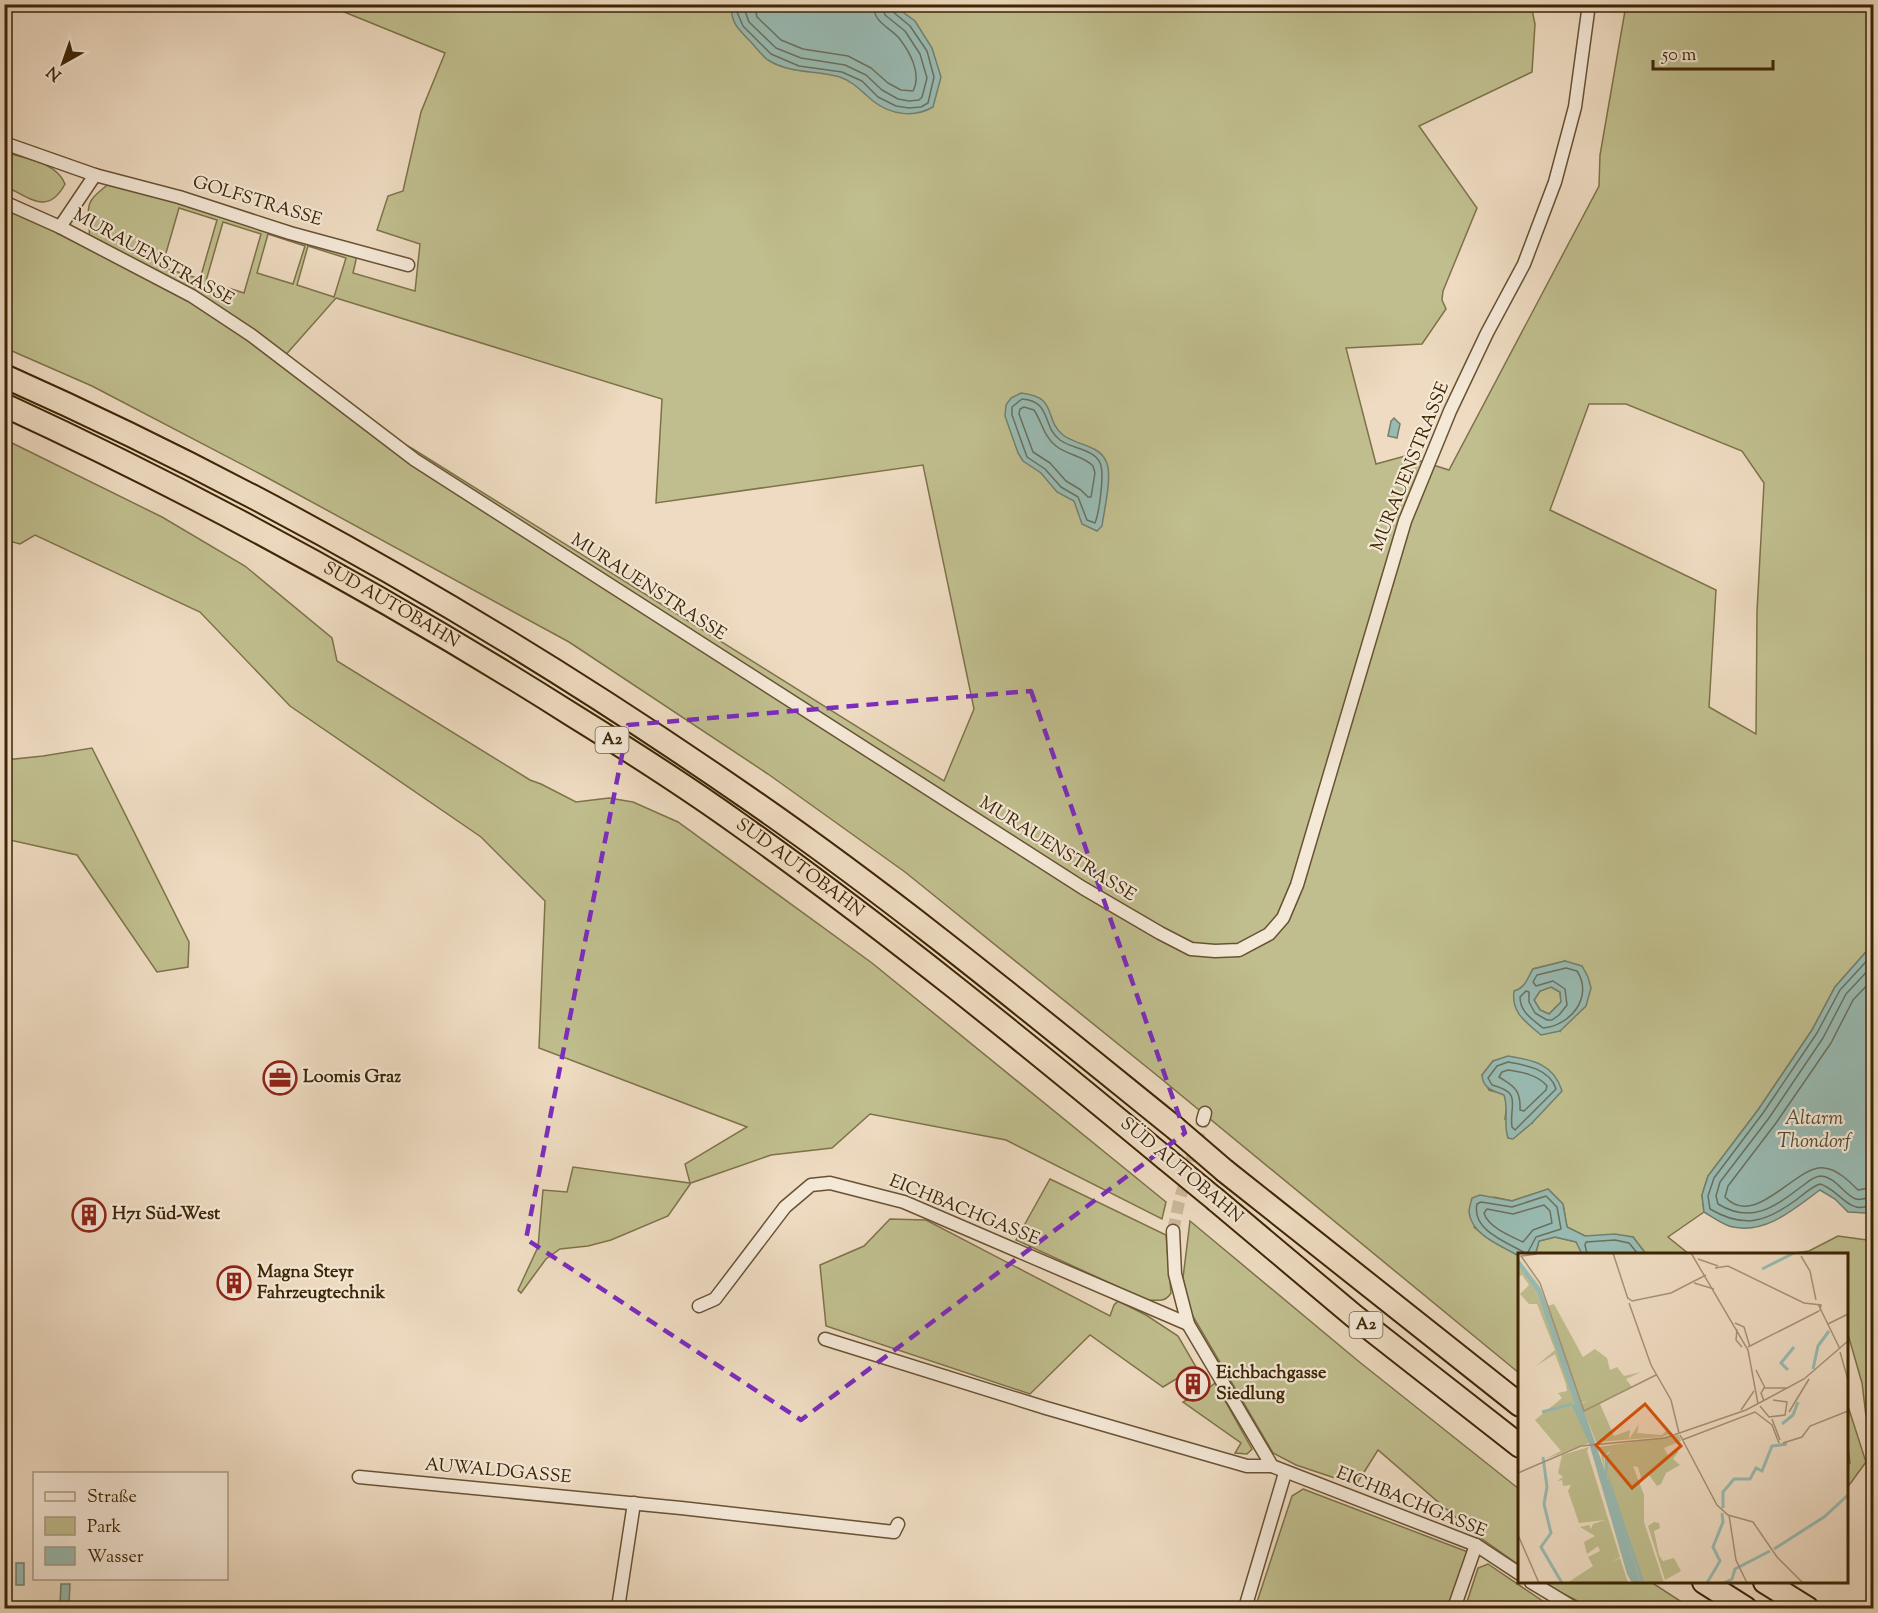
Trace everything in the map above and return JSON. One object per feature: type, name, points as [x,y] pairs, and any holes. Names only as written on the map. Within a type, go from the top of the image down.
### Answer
[{"type":"highway","name":"SÜD AUTOBAHN","points":[[4,376],[57,399],[206,473],[397,575],[641,725],[751,800],[925,928],[1225,1171],[1518,1403]]},
{"type":"highway","name":"SÜD AUTOBAHN","points":[[4,405],[191,495],[316,562],[501,670],[628,750],[736,822],[865,917],[1027,1043],[1354,1316],[1518,1444]]},
{"type":"highway","points":[[1707,1583],[1745,1608]]},
{"type":"highway","points":[[1768,1583],[1807,1608]]},
{"type":"street","points":[[1578,4],[1589,9]]},
{"type":"street","name":"MURAUENSTRASSE","points":[[4,202],[60,227],[192,296],[251,335],[415,460],[1083,888],[1191,949],[1239,950],[1269,934],[1283,918],[1297,885],[1405,521],[1450,411],[1487,333],[1524,264],[1555,182],[1575,107],[1589,9]]},
{"type":"street","name":"GOLFSTRASSE","points":[[4,143],[95,175],[179,197],[290,233],[408,265]]},
{"type":"street","points":[[60,227],[95,175]]},
{"type":"street","name":"EICHBACHGASSE","points":[[699,1306],[715,1299],[785,1206],[811,1185],[830,1182],[904,1202],[1188,1324]]},
{"type":"street","points":[[1173,1231],[1175,1274],[1188,1324],[1272,1467]]},
{"type":"street","name":"EICHBACHGASSE","points":[[825,1339],[1246,1466],[1272,1467],[1476,1545],[1518,1573]]},
{"type":"street","points":[[1245,1608],[1285,1473]]},
{"type":"street","name":"AUWALDGASSE","points":[[358,1477],[634,1503],[894,1533],[898,1524]]},
{"type":"street","points":[[618,1608],[634,1503]]},
{"type":"street","points":[[1454,1608],[1476,1545]]},
{"type":"street","points":[[1534,1583],[1574,1608]]},
{"type":"highlighted area","points":[[1031,691],[1185,1133],[801,1420],[526,1239],[628,725]]},
{"type":"green space","points":[[327,5],[1531,5],[1535,24],[1532,72],[1419,126],[1477,208],[1443,291],[1442,300],[1446,309],[1422,344],[1346,348],[1376,464],[1405,456],[1449,470],[1599,186],[1600,155],[1626,5],[1873,5],[1873,944],[1835,987],[1812,1030],[1758,1110],[1708,1176],[1702,1195],[1704,1212],[1668,1237],[1688,1253],[1645,1253],[1633,1237],[1585,1236],[1567,1227],[1563,1204],[1548,1189],[1512,1201],[1494,1197],[1474,1227],[1489,1239],[1518,1255],[1518,1372],[905,872],[768,774],[569,642],[266,477],[92,386],[5,348],[5,202],[89,242],[88,213],[91,201],[114,180],[358,251],[353,273],[415,291],[420,244],[377,230],[388,196],[403,191],[421,112],[445,53]],"holes":[[[179,208],[217,220],[200,279],[162,267]],[[223,222],[261,234],[244,293],[206,281]],[[268,234],[305,246],[293,284],[257,273]],[[308,246],[346,258],[334,297],[297,285]],[[336,298],[662,399],[656,503],[923,465],[974,709],[944,781],[413,449],[361,420],[283,358]],[[1589,404],[1626,404],[1742,451],[1764,483],[1757,611],[1756,734],[1709,707],[1716,590],[1550,510]],[[1565,961],[1560,1031],[1519,990],[1527,982],[1533,969]],[[1493,1061],[1532,1123],[1505,1119],[1507,1104],[1504,1094],[1489,1090],[1482,1075]]]},
{"type":"green space","points":[[5,152],[31,159],[55,171],[65,184],[59,194],[52,200],[38,201],[5,186]]},
{"type":"green space","points":[[4,439],[162,517],[245,566],[332,638],[337,661],[530,780],[576,802],[609,798],[633,802],[678,822],[872,963],[1166,1202],[1162,1219],[1006,1140],[870,1114],[832,1148],[771,1155],[691,1183],[668,1216],[611,1240],[588,1246],[560,1249],[546,1259],[521,1293],[518,1290],[538,1247],[543,1190],[567,1192],[573,1167],[690,1183],[685,1164],[747,1127],[539,1048],[545,901],[481,837],[290,706],[200,612],[35,535],[20,544],[5,540]]},
{"type":"green space","points":[[92,748],[189,942],[188,967],[157,972],[77,855],[5,839],[5,760]]},
{"type":"green space","points":[[1551,987],[1560,992],[1561,1002],[1549,1014],[1540,1010],[1534,1000],[1540,991]]},
{"type":"green space","points":[[1050,1179],[1166,1235],[1171,1293],[1169,1296],[1160,1300],[1147,1300],[1016,1240]]},
{"type":"green space","points":[[890,1219],[926,1220],[1110,1316],[1118,1301],[1146,1315],[1178,1336],[1196,1367],[1163,1387],[1090,1335],[1030,1394],[826,1326],[820,1265],[864,1246]]},
{"type":"green space","points":[[1190,1221],[1357,1360],[1518,1488],[1518,1564],[1475,1534],[1378,1450],[1356,1485],[1296,1465],[1273,1453],[1191,1313],[1183,1278]]},
{"type":"green space","points":[[1873,1235],[1873,1425],[1866,1416],[1862,1383],[1848,1334],[1848,1253],[1794,1253],[1809,1251],[1838,1236],[1867,1240]]},
{"type":"green space","points":[[1555,1237],[1577,1242],[1582,1253],[1532,1253],[1536,1252],[1539,1241]]},
{"type":"green space","points":[[1215,1383],[1252,1449],[1247,1454],[1235,1453],[1241,1443],[1183,1402]]},
{"type":"green space","points":[[1848,1406],[1866,1462],[1848,1487],[1848,1465],[1850,1463]]},
{"type":"green space","points":[[1303,1489],[1468,1552],[1448,1608],[1255,1608],[1292,1496]]},
{"type":"green space","points":[[1488,1564],[1553,1608],[1465,1608],[1478,1568]]},
{"type":"green space","points":[[1546,1583],[1653,1583],[1691,1608],[1591,1608]]},
{"type":"water","points":[[732,5],[893,5],[915,21],[932,48],[941,77],[933,107],[918,113],[895,112],[880,106],[845,79],[785,68],[768,60],[738,29],[732,16]]},
{"type":"water","points":[[1021,393],[1041,399],[1046,404],[1057,429],[1063,435],[1093,448],[1106,461],[1109,475],[1107,493],[1102,526],[1097,531],[1082,524],[1074,501],[1057,492],[1041,473],[1023,461],[1018,453],[1005,416],[1006,405],[1011,398]]},
{"type":"water","points":[[1394,418],[1400,424],[1397,438],[1388,436],[1391,421]]},
{"type":"water","name":"Altarm Thondorf","points":[[1873,944],[1873,1208],[1866,1213],[1848,1212],[1835,1199],[1820,1190],[1769,1223],[1745,1228],[1722,1223],[1704,1212],[1702,1195],[1708,1176],[1758,1110],[1812,1030],[1835,987]]},
{"type":"water","points":[[1565,961],[1582,966],[1588,977],[1591,988],[1586,1006],[1560,1031],[1541,1035],[1517,1011],[1514,991],[1524,985],[1533,969]],"holes":[[[1551,987],[1560,992],[1561,1002],[1549,1014],[1540,1010],[1534,1000],[1540,991]]]},
{"type":"water","points":[[1508,1056],[1526,1059],[1548,1069],[1554,1075],[1562,1091],[1532,1123],[1513,1139],[1508,1138],[1504,1095],[1486,1086],[1482,1075],[1493,1061]]},
{"type":"water","points":[[1548,1189],[1563,1204],[1567,1227],[1585,1236],[1615,1234],[1633,1237],[1645,1253],[1582,1253],[1576,1242],[1555,1237],[1539,1241],[1536,1252],[1518,1253],[1518,1255],[1481,1233],[1471,1220],[1469,1212],[1472,1198],[1480,1195],[1512,1201]]},
{"type":"water","points":[[16,1563],[24,1563],[24,1585],[16,1585]]},
{"type":"water","points":[[61,1584],[70,1584],[69,1603],[60,1603]]},
{"type":"tunnel","points":[[1173,1231],[1203,1120]]},
{"type":"place","name":"Loomis Graz","points":[[280,1078]]},
{"type":"place","name":"H71 Süd-West","points":[[89,1215]]},
{"type":"place","name":"Magna Steyr Fahrzeugtechnik","points":[[234,1283]]},
{"type":"place","name":"Eichbachgasse Siedlung","points":[[1193,1384]]}]
